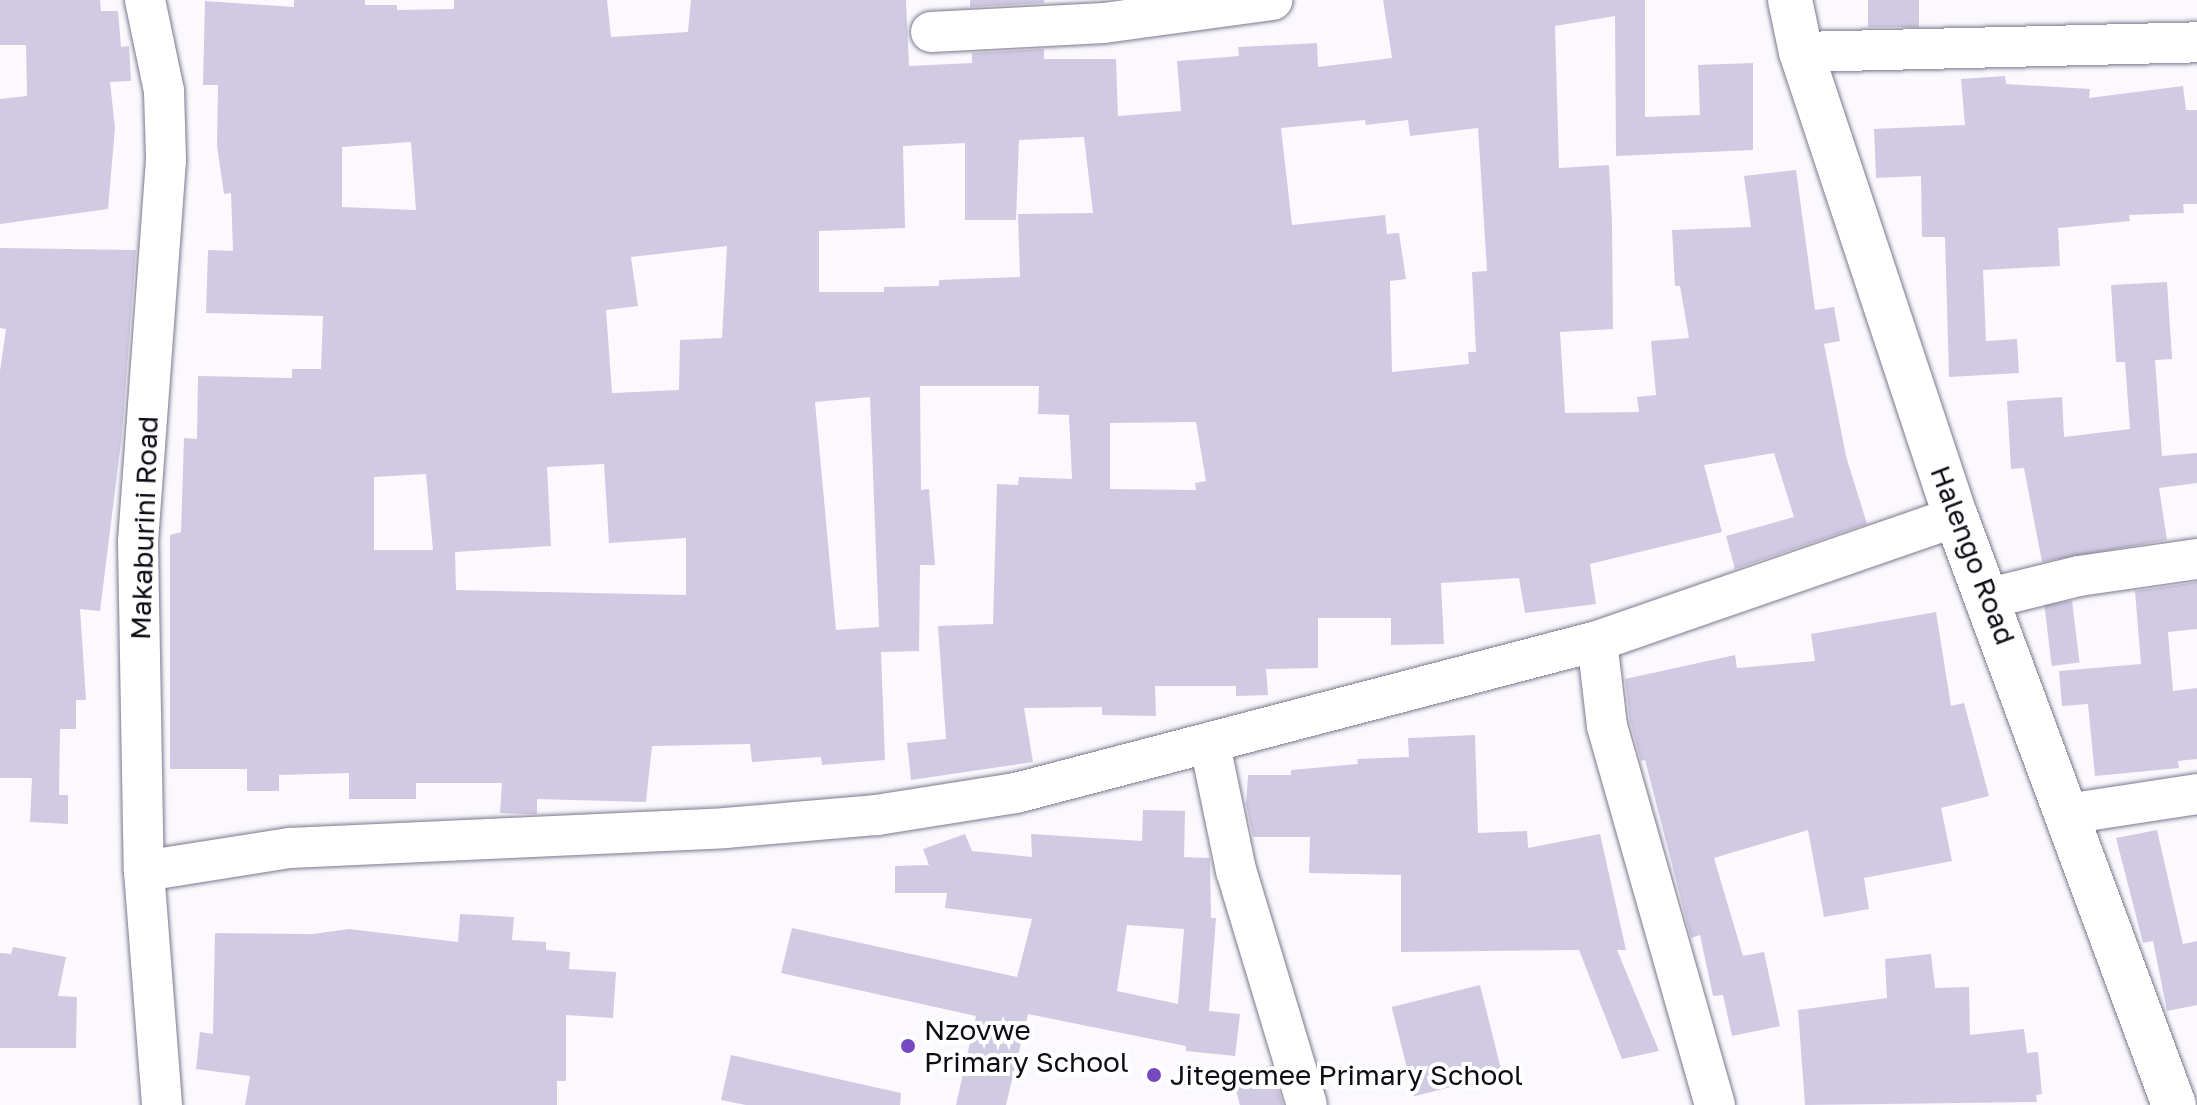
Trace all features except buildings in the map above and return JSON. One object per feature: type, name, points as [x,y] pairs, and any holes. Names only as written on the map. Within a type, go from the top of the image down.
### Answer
[{"type":"street","name":"Makaburini Road","points":[[145,0],[164,91],[166,160],[138,542],[144,871],[162,1105]]},
{"type":"street","points":[[931,32],[1104,23],[1272,0]]},
{"type":"street","name":"Halengo Road","points":[[1790,0],[1801,52],[1956,517],[1990,598],[2174,1105]]},
{"type":"street","points":[[1801,52],[2197,42]]},
{"type":"street","points":[[144,871],[290,848],[725,828],[877,815],[1016,793],[1210,745],[1597,641],[1956,517]]},
{"type":"street","points":[[1990,598],[2079,576],[2197,559]]},
{"type":"street","points":[[1597,641],[1607,726],[1715,1105]]},
{"type":"street","points":[[1210,745],[1236,870],[1307,1105]]},
{"type":"street","points":[[2067,814],[2197,794]]},
{"type":"place","name":"Nzovwe Primary School","points":[[908,1046]]},
{"type":"place","name":"Jitegemee Primary School","points":[[1154,1075]]}]
